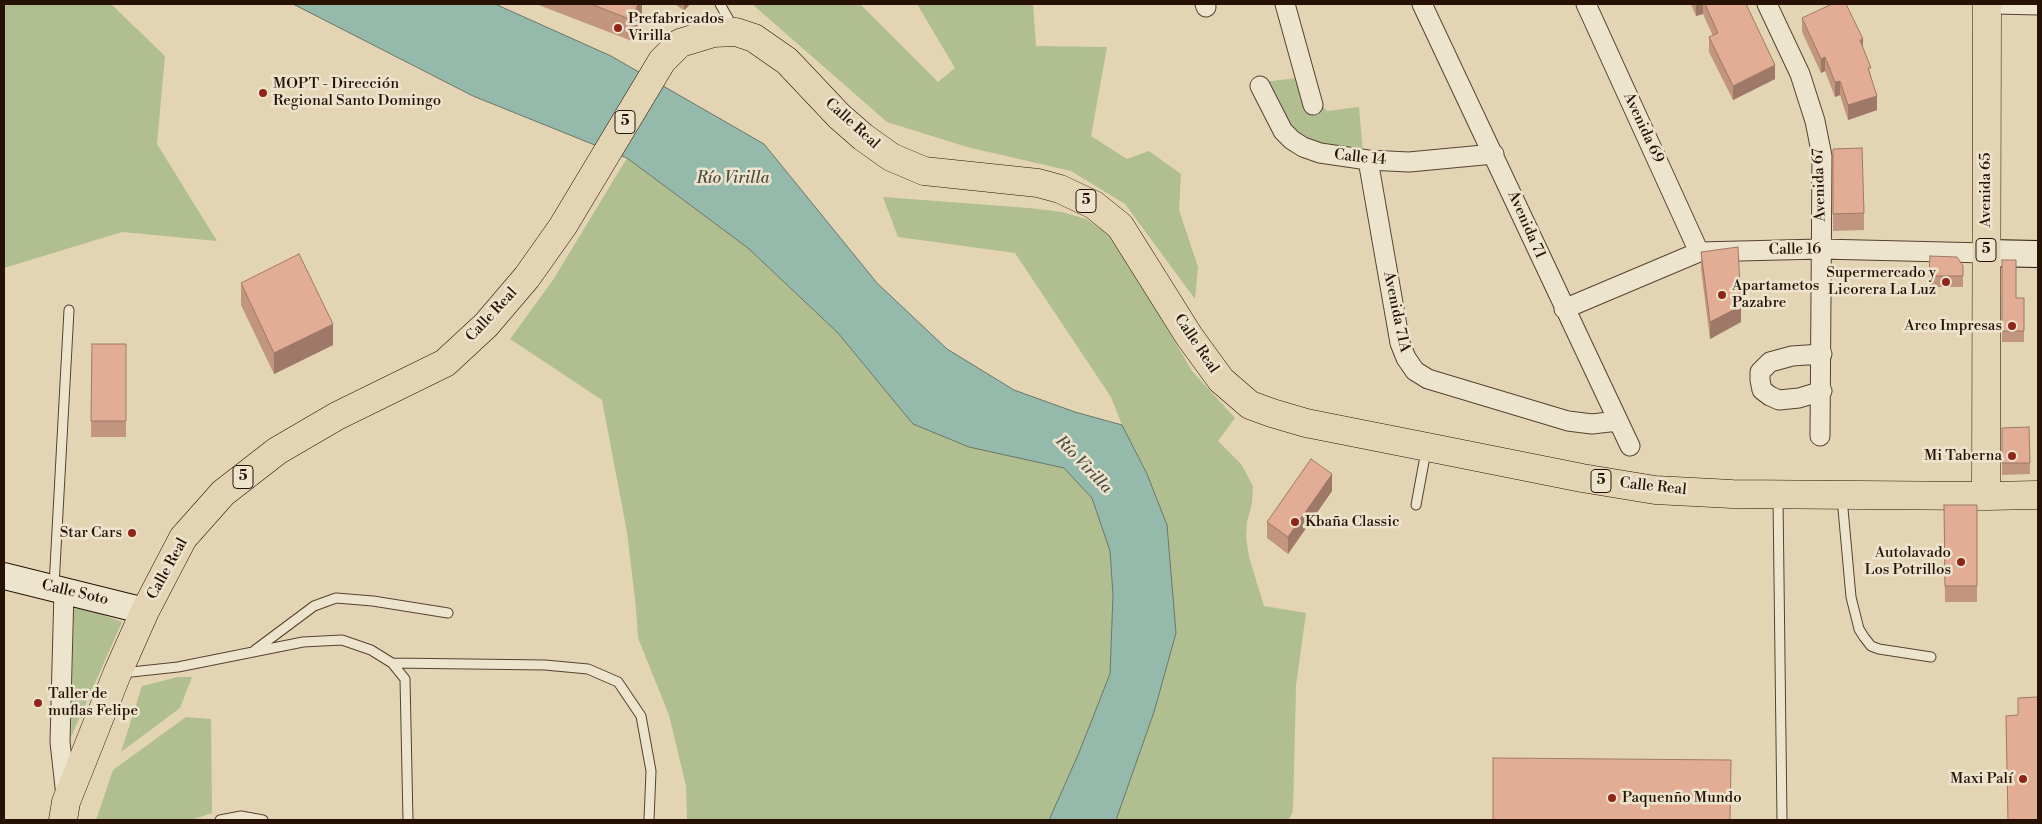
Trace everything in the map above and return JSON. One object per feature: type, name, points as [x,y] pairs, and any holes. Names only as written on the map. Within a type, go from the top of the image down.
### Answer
[{"type":"main road","name":"Avenida 65","points":[[1986,496],[1987,4]]},
{"type":"main road","name":"Calle Real","points":[[64,811],[117,674],[145,611],[183,538],[223,493],[286,446],[337,416],[445,363],[486,325],[527,277],[563,226],[662,61],[680,43],[713,33],[736,32],[754,38],[787,61],[839,116],[863,137],[891,157],[924,171],[1038,183],[1060,188],[1094,205],[1120,226],[1189,336],[1220,380],[1250,405],[1306,423],[1582,478],[1655,490],[1778,495],[2038,495]]},
{"type":"street","points":[[1285,4],[1313,105]]},
{"type":"street","name":"Avenida 69","points":[[1586,4],[1700,252]]},
{"type":"street","name":"Avenida 67","points":[[1767,4],[1800,74],[1815,121],[1822,156],[1822,390],[1820,436]]},
{"type":"street","points":[[1996,4],[2038,5]]},
{"type":"street","name":"Avenida 71","points":[[1428,6],[1564,309],[1630,446]]},
{"type":"street","name":"Calle 14","points":[[1260,86],[1283,131],[1292,140],[1320,153],[1368,160],[1409,162],[1494,154]]},
{"type":"street","name":"Avenida 71A","points":[[1368,160],[1400,343],[1406,358],[1415,371],[1428,379],[1568,421],[1592,424],[1618,421]]},
{"type":"street","name":"Calle 16","points":[[1564,309],[1700,252],[1822,249],[2038,254]]},
{"type":"street","points":[[1822,354],[1792,356],[1770,362],[1760,372],[1760,380],[1762,390],[1780,400],[1799,398],[1822,390]]},
{"type":"street","points":[[1986,496],[2038,499]]},
{"type":"street","name":"Calle Soto","points":[[4,576],[145,611]]},
{"type":"street","points":[[59,589],[60,742],[64,811]]},
{"type":"lane","points":[[720,4],[736,32]]},
{"type":"lane","points":[[59,589],[69,310]]},
{"type":"lane","points":[[1416,505],[1427,448]]},
{"type":"lane","points":[[1778,495],[1782,820]]},
{"type":"lane","points":[[1842,495],[1851,597],[1859,628],[1871,646],[1884,650],[1931,657]]},
{"type":"lane","points":[[253,652],[314,606],[336,598],[373,601],[448,613]]},
{"type":"lane","points":[[117,674],[178,667],[303,642],[342,640],[371,650],[392,663],[405,680],[408,820]]},
{"type":"lane","points":[[392,663],[545,665],[588,669],[618,682],[641,716],[651,771],[650,820]]},
{"type":"lane","points":[[220,820],[241,816],[263,820]]},
{"type":"shaded area","points":[[4,4],[111,4],[165,56],[157,144],[217,241],[122,232],[4,268]]},
{"type":"shaded area","points":[[752,4],[860,4],[938,82],[955,68],[917,4],[1033,4],[1036,46],[1107,47],[1091,136],[1127,159],[1149,151],[1181,174],[1179,210],[1198,267],[1195,299],[1125,204],[1071,171],[967,147],[887,122]]},
{"type":"shaded area","points":[[1297,78],[1327,111],[1359,107],[1363,153],[1322,146],[1297,133],[1282,115],[1263,82]]},
{"type":"shaded area","points":[[627,158],[748,248],[838,333],[913,424],[969,447],[1064,467],[1092,498],[1110,551],[1113,595],[1110,674],[1078,755],[1049,820],[687,820],[686,786],[669,715],[638,638],[627,532],[602,400],[510,339],[553,280]]},
{"type":"shaded area","points":[[883,197],[1029,208],[1062,212],[1086,219],[1104,231],[1117,243],[1192,371],[1235,418],[1218,441],[1241,464],[1253,486],[1246,537],[1249,557],[1264,606],[1306,613],[1296,686],[1293,811],[1289,820],[1116,820],[1154,712],[1176,633],[1167,525],[1147,474],[1122,425],[1111,397],[1015,253],[898,237]]},
{"type":"shaded area","points":[[74,604],[122,622],[71,737]]},
{"type":"shaded area","points":[[178,677],[192,677],[180,708],[121,752],[142,686]]},
{"type":"shaded area","points":[[186,717],[211,719],[212,813],[191,820],[96,820],[113,770]]},
{"type":"water","name":"Río Virilla","points":[[293,4],[495,4],[611,56],[764,144],[877,283],[947,349],[1014,390],[1075,412],[1122,425],[1147,474],[1167,525],[1176,633],[1154,712],[1116,820],[1049,820],[1078,755],[1110,674],[1113,595],[1110,551],[1092,498],[1064,468],[969,447],[913,424],[838,333],[748,248],[627,158],[473,96]]},
{"type":"building","points":[[591,4],[638,4],[632,20]]},
{"type":"building","points":[[1705,4],[1746,4],[1775,65],[1733,86],[1709,37],[1718,33]]},
{"type":"building","points":[[1832,4],[1846,4],[1863,39],[1860,40],[1871,68],[1868,68],[1877,96],[1848,105],[1840,81],[1835,82],[1825,57],[1821,59],[1802,18]]},
{"type":"building","points":[[1862,148],[1864,213],[1833,214],[1833,149]]},
{"type":"building","name":"Apartametos Pazabre","points":[[1738,247],[1741,306],[1710,322],[1701,252]]},
{"type":"building","points":[[299,254],[333,324],[274,353],[241,283]]},
{"type":"building","points":[[1930,256],[1957,257],[1963,266],[1963,276],[1929,276]]},
{"type":"building","points":[[2002,260],[2016,260],[2016,298],[2024,298],[2024,331],[2002,331]]},
{"type":"building","points":[[92,344],[126,344],[126,421],[91,421]]},
{"type":"building","points":[[2029,427],[2030,463],[2002,463],[2002,428]]},
{"type":"building","points":[[1311,459],[1332,474],[1288,537],[1267,522]]},
{"type":"building","name":"Autolavado Los Potrillos","points":[[1944,505],[1977,505],[1977,586],[1945,586]]},
{"type":"building","name":"Maxi Palí","points":[[2038,697],[2038,820],[2008,820],[2006,716],[2018,715],[2018,698]]},
{"type":"building","name":"Paquenño Mundo","points":[[1493,758],[1731,760],[1730,820],[1493,820]]},
{"type":"place","name":"Prefabricados Virilla","points":[[618,28]]},
{"type":"place","name":"MOPT - Dirección Regional Santo Domingo","points":[[263,93]]},
{"type":"place","name":"Supermercado y Licorera La Luz","points":[[1946,282]]},
{"type":"place","name":"Apartametos Pazabre","points":[[1722,295]]},
{"type":"place","name":"Arco Impresas","points":[[2012,326]]},
{"type":"place","name":"Mi Taberna","points":[[2012,456]]},
{"type":"place","name":"Kbaña Classic","points":[[1295,522]]},
{"type":"place","name":"Star Cars","points":[[132,533]]},
{"type":"place","name":"Autolavado Los Potrillos","points":[[1961,562]]},
{"type":"place","name":"Taller de muflas Felipe","points":[[38,703]]},
{"type":"place","name":"Maxi Palí","points":[[2023,779]]},
{"type":"place","name":"Paquenño Mundo","points":[[1612,798]]}]
